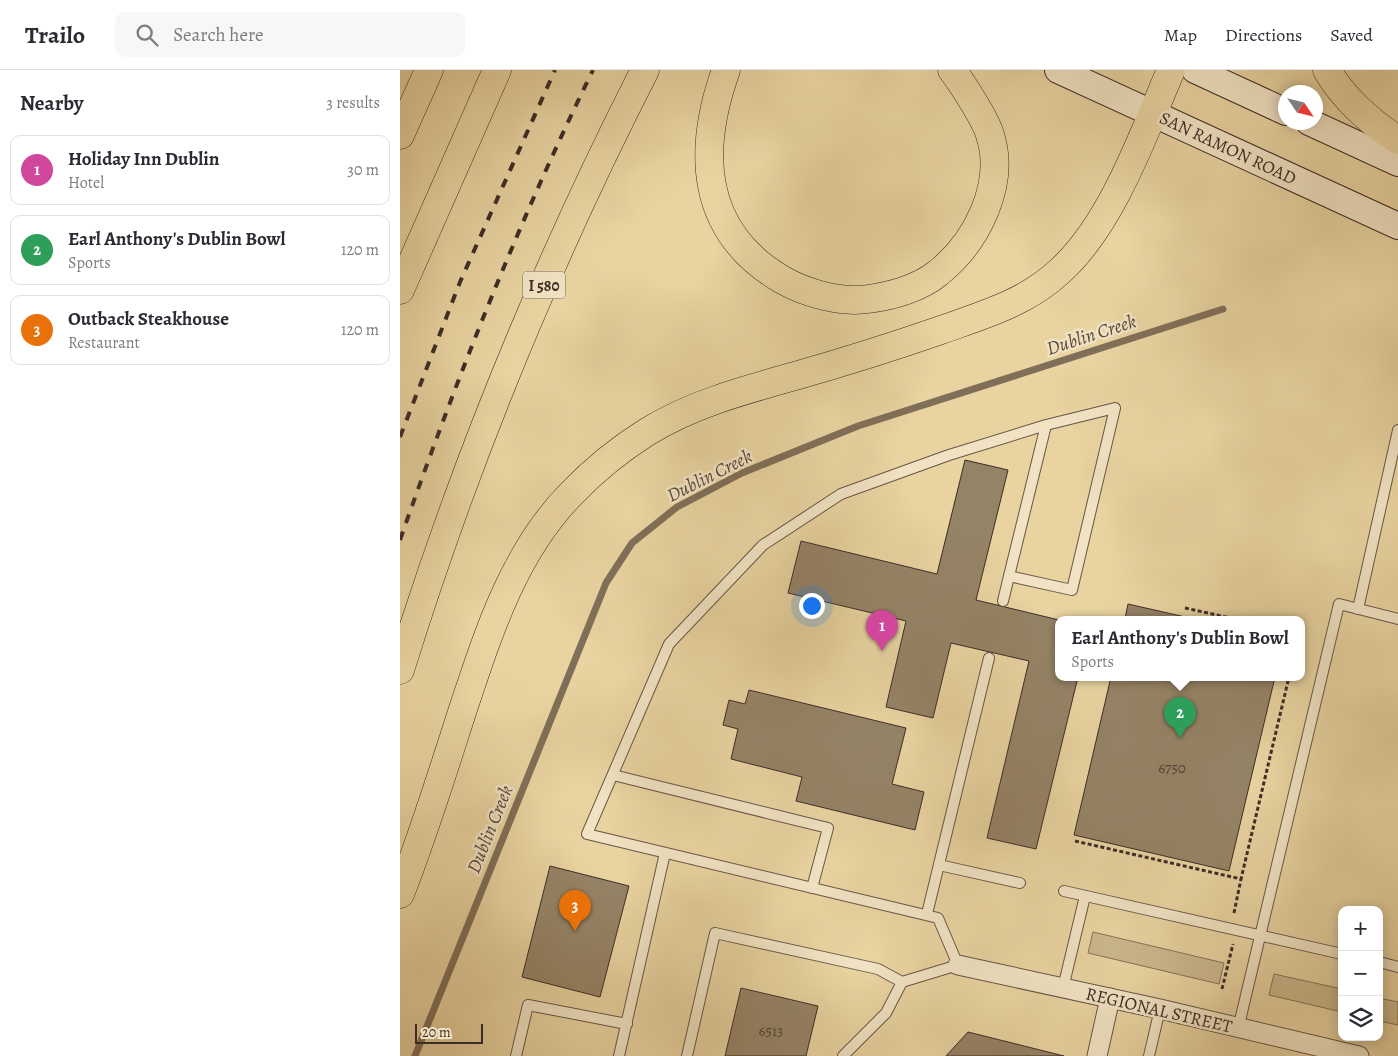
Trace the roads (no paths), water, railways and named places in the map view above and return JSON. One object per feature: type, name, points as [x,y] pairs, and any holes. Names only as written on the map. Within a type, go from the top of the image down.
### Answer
[{"type":"highway","points":[[400,135],[429,70]]},
{"type":"highway","points":[[400,290],[498,70]]},
{"type":"highway","name":"I 580","points":[[400,670],[450,521],[502,387],[557,256],[619,120],[645,70]]},
{"type":"highway","points":[[726,70],[714,104],[708,144],[711,184],[721,217],[740,246],[763,268],[794,287],[829,297],[867,299],[904,291],[938,273],[965,246],[985,211],[995,172],[990,135],[968,94],[952,70]]},
{"type":"highway","points":[[400,894],[416,854],[487,637],[510,585],[535,539],[569,496],[605,462],[649,431],[692,410],[732,394],[887,349],[1004,308],[1024,298],[1059,272],[1090,238],[1112,200],[1171,70]]},
{"type":"highway","points":[[1327,70],[1332,79],[1358,108],[1374,123],[1398,140]]},
{"type":"main road","name":"SAN RAMON ROAD","points":[[1058,70],[1398,226]]},
{"type":"main road","points":[[1195,70],[1278,108]]},
{"type":"main road","points":[[1323,128],[1398,163]]},
{"type":"street","name":"REGIONAL STREET","points":[[958,966],[1160,1009],[1359,1056]]},
{"type":"street","points":[[1097,1056],[1110,998]]},
{"type":"lane","points":[[687,1056],[715,933],[878,969],[902,982],[958,966],[938,918],[927,914],[587,834],[669,644],[762,545],[841,494],[949,455],[1046,425],[1115,408],[1072,590],[1009,576]]},
{"type":"lane","points":[[1003,601],[1046,425]]},
{"type":"lane","points":[[1358,609],[1398,430]]},
{"type":"lane","points":[[1238,1028],[1339,604],[1398,619]]},
{"type":"lane","points":[[927,914],[989,658]]},
{"type":"lane","points":[[613,775],[828,828],[812,888]]},
{"type":"lane","points":[[619,1056],[665,853]]},
{"type":"lane","points":[[939,864],[1020,883]]},
{"type":"lane","points":[[1064,891],[1338,953]]},
{"type":"lane","points":[[1063,988],[1085,896]]},
{"type":"lane","points":[[1383,963],[1398,967]]},
{"type":"lane","points":[[843,1056],[886,1013],[902,982]]},
{"type":"lane","points":[[516,1056],[528,1005],[626,1024]]},
{"type":"lane","points":[[1149,1056],[1160,1009]]},
{"type":"waterway","name":"Dublin Creek","points":[[415,1056],[606,583],[632,543],[677,507],[742,473],[858,426],[1223,309]]},
{"type":"railway","points":[[400,437],[460,282],[555,70]]},
{"type":"railway","points":[[400,540],[489,302],[539,185],[593,70]]},
{"type":"place","name":"Holiday Inn Dublin","points":[[882,651]]},
{"type":"place","name":"Earl Anthony's Dublin Bowl","points":[[1180,738]]},
{"type":"place","name":"Outback Steakhouse","points":[[575,931]]}]
